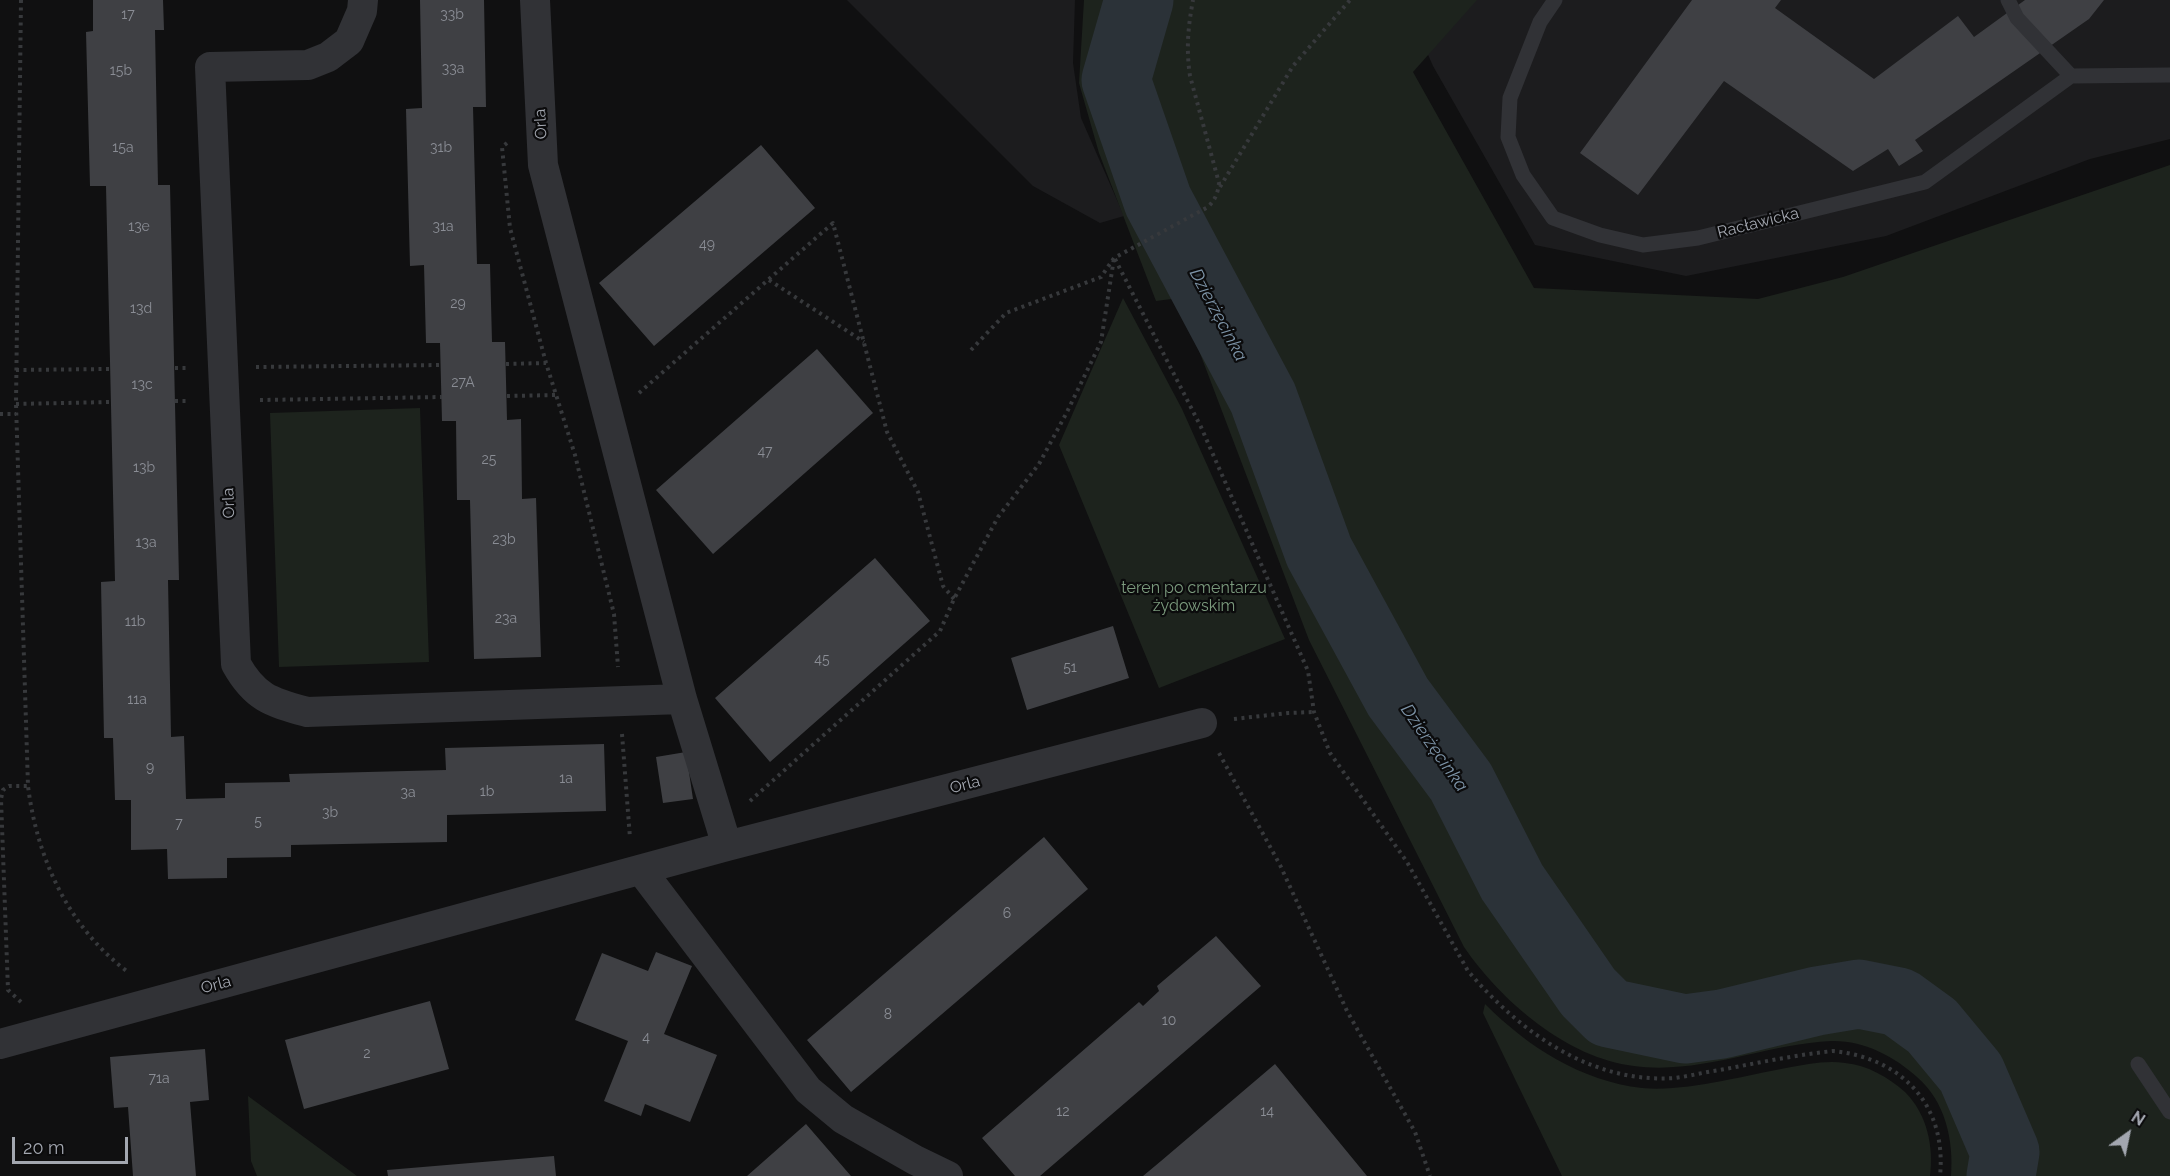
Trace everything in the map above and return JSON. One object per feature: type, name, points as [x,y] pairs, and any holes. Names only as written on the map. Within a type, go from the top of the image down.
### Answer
[{"type":"street","name":"Orla","points":[[363,0],[362,11],[349,41],[328,57],[308,65],[210,67],[236,664],[246,682],[272,702],[307,712],[682,699]]},
{"type":"street","name":"Orla","points":[[535,0],[543,165],[682,699],[727,846]]},
{"type":"street","name":"Orla","points":[[0,1044],[727,846],[1202,723]]},
{"type":"street","points":[[641,870],[808,1090],[843,1119],[948,1176]]},
{"type":"lane","name":"Racławicka","points":[[1555,0],[1540,22],[1510,98],[1508,136],[1523,175],[1553,218],[1600,235],[1643,245],[1698,238],[1925,182],[2071,75]]},
{"type":"lane","points":[[2008,0],[2017,18],[2071,75],[2170,75]]},
{"type":"lane","points":[[2138,1064],[2170,1112]]},
{"type":"path","points":[[21,0],[16,414],[28,786],[33,821],[54,881],[84,930],[119,965],[135,977]]},
{"type":"path","points":[[1193,0],[1187,34],[1188,61],[1217,175],[1218,190]]},
{"type":"path","points":[[971,350],[1006,313],[1101,277],[1114,258],[1208,207],[1293,66],[1350,0]]},
{"type":"path","points":[[514,137],[502,147],[510,228],[546,363],[575,455],[614,614],[630,839]]},
{"type":"path","points":[[609,419],[833,223],[886,432],[918,492],[943,586],[954,599]]},
{"type":"path","points":[[718,816],[742,809],[940,632],[954,599],[998,517],[1039,464],[1101,342],[1114,258]]},
{"type":"path","points":[[1114,258],[1201,427],[1293,636],[1308,671],[1314,712],[1330,753],[1407,862],[1468,971],[1498,1003],[1553,1047],[1582,1062],[1616,1073],[1646,1078],[1676,1078],[1833,1051],[1848,1052],[1878,1061],[1906,1079],[1926,1102],[1940,1137],[1941,1176]]},
{"type":"path","points":[[769,280],[864,342]]},
{"type":"path","points":[[506,364],[546,363]]},
{"type":"path","points":[[175,368],[441,365]]},
{"type":"path","points":[[16,370],[110,369]]},
{"type":"path","points":[[507,396],[556,395]]},
{"type":"path","points":[[175,401],[442,397]]},
{"type":"path","points":[[16,404],[110,402]]},
{"type":"path","points":[[0,414],[16,414]]},
{"type":"path","points":[[1314,712],[1202,723],[1280,865],[1347,1011],[1415,1132],[1430,1176]]},
{"type":"path","points":[[8,990],[1,799],[3,790],[9,786],[28,786]]},
{"type":"path","points":[[0,990],[8,990],[23,1004]]},
{"type":"shaded area","points":[[847,0],[1075,0],[1073,63],[1081,118],[1124,216],[1100,223],[1033,186]]},
{"type":"shaded area","points":[[1404,0],[2170,0],[2170,139],[2090,159],[1886,236],[1686,276],[1535,245],[1433,66]]},
{"type":"green space","points":[[1084,0],[1477,0],[1413,72],[1534,288],[1758,299],[1843,277],[2170,165],[2170,1176],[1951,1176],[1949,1135],[1935,1098],[1908,1069],[1866,1046],[1843,1041],[1807,1043],[1708,1063],[1659,1068],[1634,1066],[1609,1061],[1584,1052],[1561,1039],[1538,1024],[1497,987],[1464,947],[1309,640],[1179,298],[1156,301],[1099,153],[1079,83]]},
{"type":"green space","name":"teren po cmentarzu żydowskim","points":[[1123,298],[1182,409],[1285,639],[1159,688],[1059,445]]},
{"type":"green space","points":[[420,408],[429,662],[279,667],[270,413]]},
{"type":"green space","points":[[1485,1004],[1537,1048],[1557,1060],[1598,1078],[1642,1088],[1695,1086],[1823,1062],[1853,1064],[1869,1069],[1905,1092],[1919,1110],[1930,1142],[1930,1176],[1562,1176],[1483,1013]]},
{"type":"green space","points":[[248,1096],[357,1176],[257,1176],[251,1161]]},
{"type":"building","points":[[93,0],[163,0],[164,30],[155,30],[158,185],[170,185],[179,580],[168,580],[171,737],[184,736],[186,799],[225,798],[225,783],[290,782],[289,774],[446,770],[445,748],[604,744],[606,811],[447,815],[447,842],[291,845],[291,857],[227,858],[227,878],[168,879],[167,849],[131,850],[131,800],[115,800],[113,738],[104,738],[101,582],[115,581],[106,186],[90,186],[86,32],[93,31]]},
{"type":"building","points":[[420,0],[484,0],[486,107],[473,107],[477,264],[490,264],[492,342],[505,342],[507,420],[521,419],[522,499],[536,498],[541,657],[474,659],[470,500],[457,500],[456,421],[442,421],[440,343],[426,343],[424,265],[410,266],[406,109],[422,108]]},
{"type":"building","points":[[1692,0],[1781,0],[1775,8],[1874,79],[1958,16],[1974,37],[2025,0],[2104,0],[2089,19],[1915,140],[1923,151],[1899,166],[1888,149],[1853,171],[1724,81],[1638,195],[1580,153]]},
{"type":"building","points":[[761,145],[815,208],[654,346],[599,283]]},
{"type":"building","points":[[817,349],[873,413],[713,554],[656,490]]},
{"type":"building","points":[[875,558],[930,621],[770,762],[715,698]]},
{"type":"building","points":[[1113,626],[1129,678],[1027,710],[1011,658]]},
{"type":"building","points":[[686,752],[693,799],[663,803],[656,757]]},
{"type":"building","points":[[1044,837],[1088,889],[851,1092],[807,1040]]},
{"type":"building","points":[[1216,936],[1261,986],[1040,1176],[1015,1176],[982,1138],[1139,1002],[1143,1006],[1159,991],[1157,986]]},
{"type":"building","points":[[656,952],[692,966],[664,1034],[717,1055],[690,1122],[645,1104],[641,1116],[604,1101],[628,1041],[575,1020],[602,953],[648,971]]},
{"type":"building","points":[[430,1001],[449,1069],[304,1109],[285,1040]]},
{"type":"building","points":[[205,1049],[209,1100],[190,1102],[196,1176],[133,1176],[128,1107],[114,1108],[110,1057]]},
{"type":"building","points":[[1275,1064],[1367,1176],[1143,1176],[1161,1161]]},
{"type":"building","points":[[806,1124],[851,1176],[747,1176]]},
{"type":"building","points":[[554,1156],[556,1176],[388,1176],[387,1170]]},
{"type":"waterway","name":"Dzierżęcinka","points":[[1139,0],[1116,80],[1158,201],[1263,398],[1319,552],[1398,697],[1461,782],[1512,882],[1588,992],[1609,1013],[1685,1029],[1722,1024],[1817,1001],[1859,994],[1899,1002],[1932,1026],[1971,1073],[2005,1152],[2001,1176]]}]
